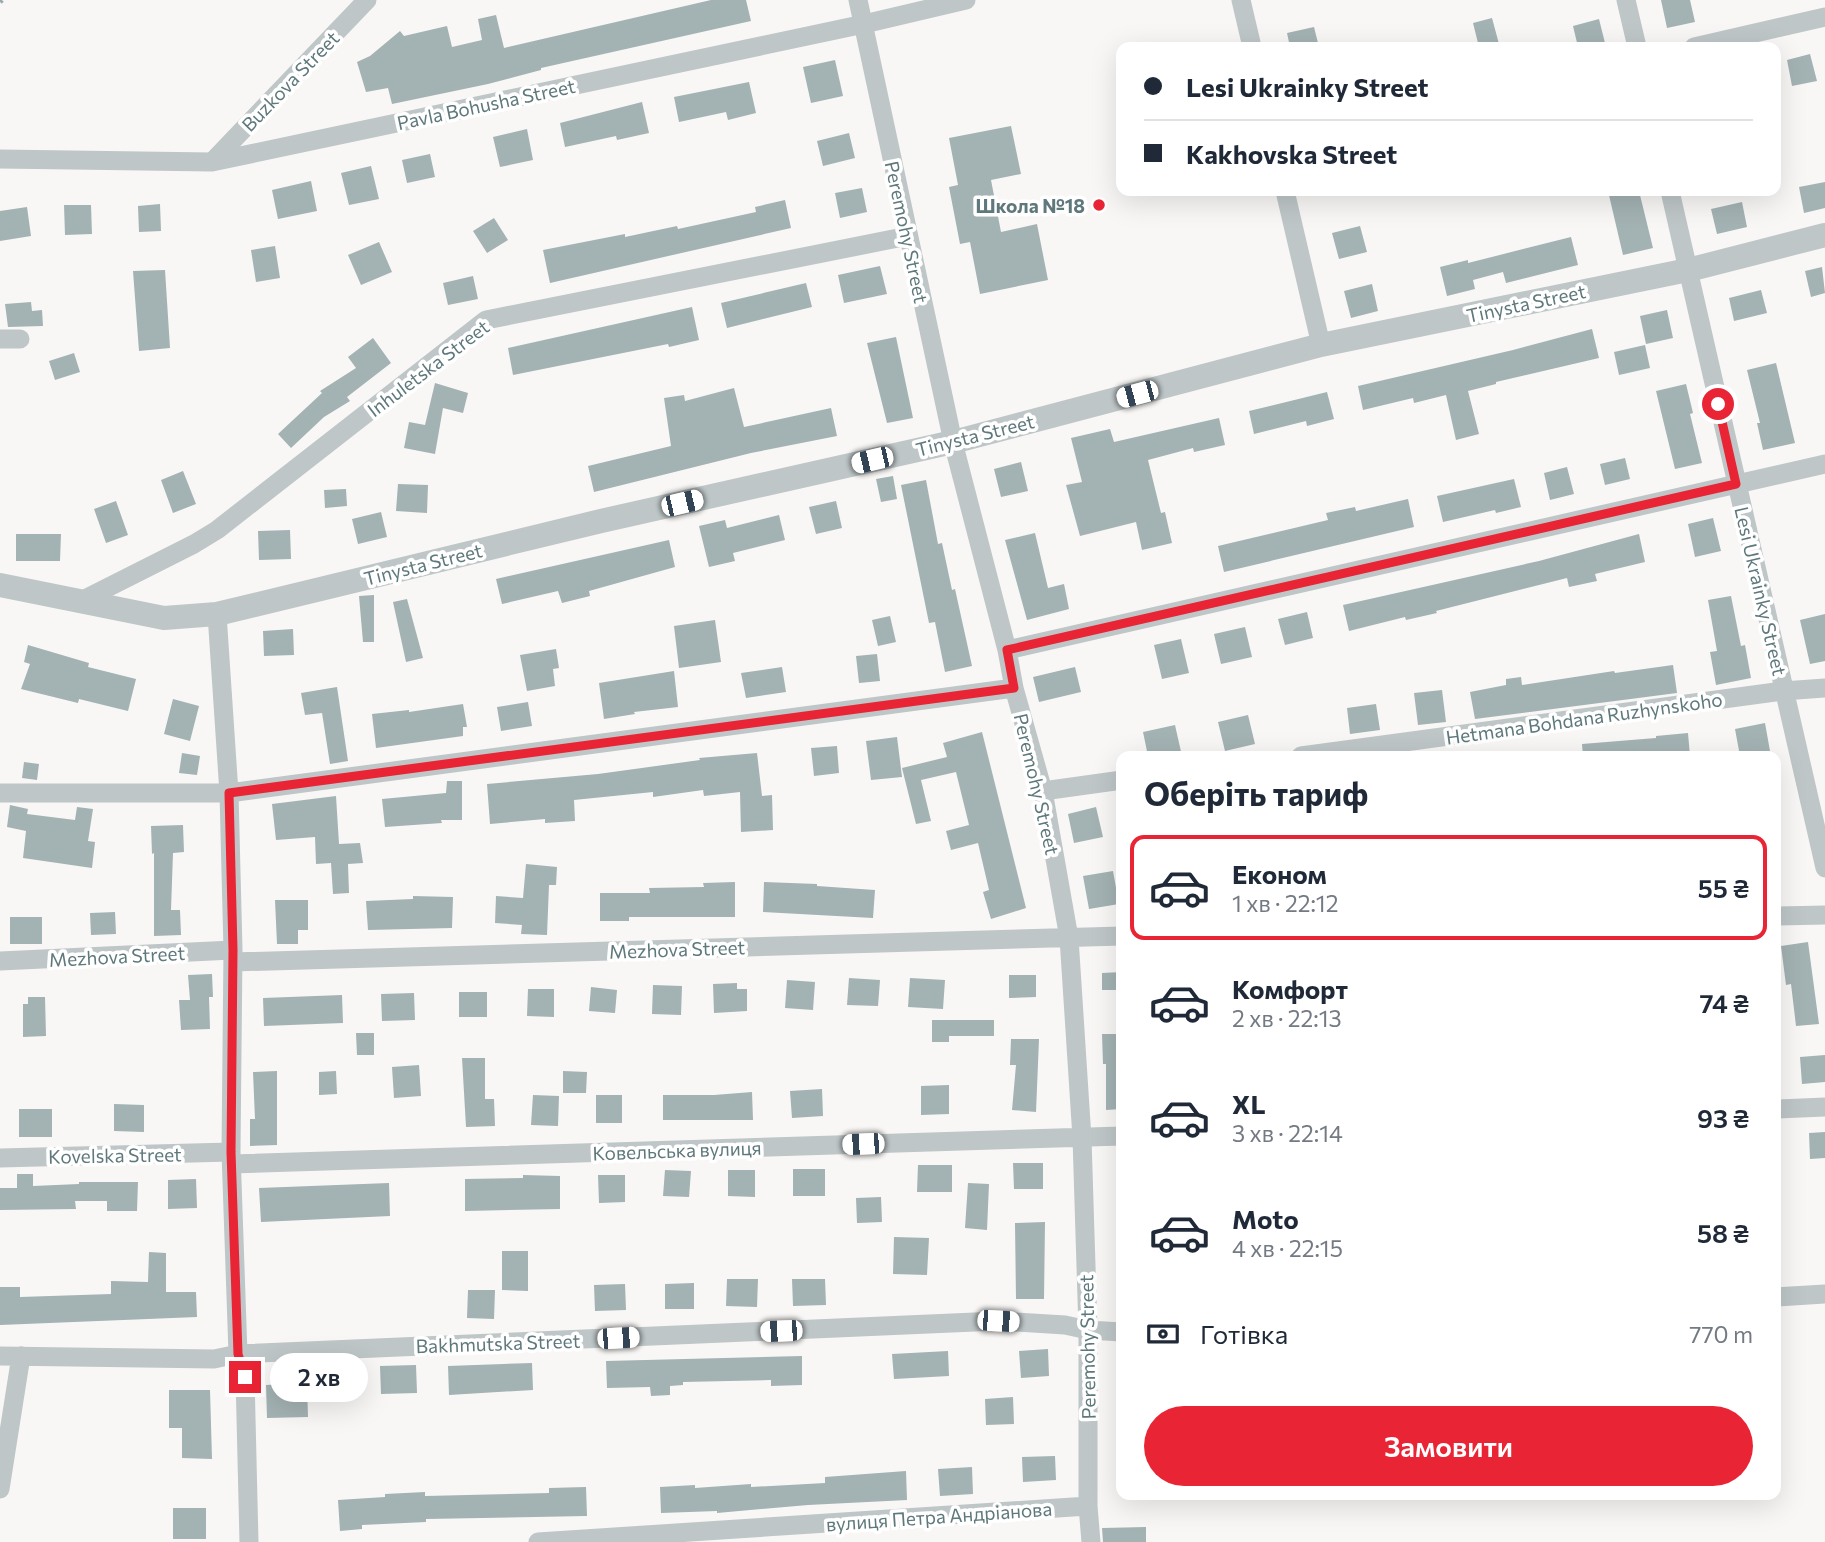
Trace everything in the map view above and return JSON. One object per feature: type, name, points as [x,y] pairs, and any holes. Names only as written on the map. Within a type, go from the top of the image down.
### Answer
[{"type":"street","name":"Buzkova Street","points":[[212,162],[367,0]]},
{"type":"street","name":"Peremohy Street","points":[[858,0],[953,442],[1007,650],[1014,688],[1043,791],[1069,938],[1082,1138],[1088,1330],[1088,1506],[1091,1542]]},
{"type":"street","name":"Pavla Bohusha Street","points":[[0,159],[212,162],[967,0]]},
{"type":"street","points":[[1241,0],[1251,42]]},
{"type":"street","points":[[1626,0],[1636,42]]},
{"type":"street","points":[[1716,42],[1825,17]]},
{"type":"street","points":[[1286,196],[1321,345]]},
{"type":"street","name":"Lesi Ukrainky Street","points":[[1671,196],[1825,867]]},
{"type":"street","name":"Tinysta Street","points":[[0,584],[164,618],[217,614],[601,521],[953,442],[1321,345],[1688,270],[1825,235]]},
{"type":"street","name":"Inhuletska Street","points":[[81,601],[217,530],[486,320],[908,236]]},
{"type":"street","points":[[0,339],[20,339]]},
{"type":"street","points":[[1007,650],[1825,464]]},
{"type":"street","points":[[217,614],[229,793],[233,956],[231,1158],[238,1354],[245,1377],[249,1542]]},
{"type":"street","points":[[0,793],[229,793],[1014,688]]},
{"type":"street","name":"Hetmana Bohdana Ruzhynskoho","points":[[1338,751],[1783,691],[1825,688]]},
{"type":"street","points":[[1043,791],[1116,781]]},
{"type":"street","points":[[1781,916],[1825,915]]},
{"type":"street","name":"Mezhova Street","points":[[0,961],[1116,936]]},
{"type":"street","points":[[1781,1109],[1825,1107]]},
{"type":"street","name":"Ковельська вулиця","points":[[231,1158],[1116,1136]]},
{"type":"street","name":"Kovelska Street","points":[[0,1158],[231,1158]]},
{"type":"street","points":[[1781,1297],[1825,1294]]},
{"type":"street","name":"Bakhmutska Street","points":[[0,1356],[214,1359],[238,1354],[998,1321],[1116,1332]]},
{"type":"street","points":[[0,1489],[21,1356]]},
{"type":"street","name":"вулиця Петра Андріанова","points":[[538,1542],[1088,1506]]},
{"type":"building","points":[[711,0],[746,0],[751,21],[541,68],[488,84],[392,104],[388,88],[366,92],[357,62],[370,56],[400,31],[404,36],[447,26],[452,47],[482,40],[478,19],[496,15],[504,48]]},
{"type":"building","points":[[1661,0],[1690,0],[1695,22],[1667,28]]},
{"type":"building","points":[[1492,18],[1498,42],[1478,42],[1473,23]]},
{"type":"building","points":[[1599,19],[1605,42],[1577,42],[1573,26]]},
{"type":"building","points":[[1314,27],[1318,42],[1289,42],[1287,33]]},
{"type":"building","points":[[1810,54],[1817,81],[1792,86],[1787,60]]},
{"type":"building","points":[[835,60],[843,96],[811,103],[803,67]]},
{"type":"building","points":[[749,82],[756,113],[728,120],[726,112],[679,122],[674,97]]},
{"type":"building","points":[[642,102],[649,133],[617,140],[616,136],[565,147],[560,123]]},
{"type":"building","points":[[1011,126],[1021,174],[991,180],[1001,232],[1037,224],[1048,280],[980,294],[970,242],[960,244],[949,187],[958,185],[949,138]]},
{"type":"building","points":[[527,129],[533,160],[500,167],[493,137]]},
{"type":"building","points":[[849,133],[855,158],[823,166],[817,141]]},
{"type":"building","points":[[430,154],[435,177],[407,183],[402,160]]},
{"type":"building","points":[[371,166],[379,199],[349,205],[341,173]]},
{"type":"building","points":[[311,181],[317,211],[278,219],[272,190]]},
{"type":"building","points":[[1825,182],[1825,208],[1804,213],[1799,187]]},
{"type":"building","points":[[862,188],[867,212],[840,218],[835,193]]},
{"type":"building","points":[[1609,196],[1640,196],[1653,248],[1623,255]]},
{"type":"building","points":[[785,200],[791,228],[550,283],[543,250],[625,234],[625,237],[677,226],[678,229],[756,212],[755,207]]},
{"type":"building","points":[[1742,202],[1747,227],[1717,234],[1711,209]]},
{"type":"building","points":[[160,204],[161,231],[139,232],[138,206]]},
{"type":"building","points":[[64,205],[91,205],[92,234],[65,235]]},
{"type":"building","points":[[27,207],[31,236],[0,241],[0,211]]},
{"type":"building","points":[[494,218],[508,240],[487,253],[473,231]]},
{"type":"building","points":[[1360,226],[1367,252],[1339,259],[1332,233]]},
{"type":"building","points":[[1571,237],[1578,265],[1506,283],[1503,272],[1473,280],[1475,289],[1447,296],[1440,267],[1468,260],[1468,263]]},
{"type":"building","points":[[379,242],[392,272],[361,285],[348,255]]},
{"type":"building","points":[[275,246],[280,278],[256,282],[251,250]]},
{"type":"building","points":[[880,266],[887,294],[844,303],[838,275]]},
{"type":"building","points":[[1822,267],[1825,293],[1811,297],[1805,271]]},
{"type":"building","points":[[165,270],[170,348],[139,351],[133,271]]},
{"type":"building","points":[[473,276],[478,299],[448,305],[443,283]]},
{"type":"building","points":[[806,283],[812,307],[727,328],[721,303]]},
{"type":"building","points":[[1372,284],[1378,311],[1351,318],[1344,291]]},
{"type":"building","points":[[1761,290],[1767,313],[1734,321],[1729,298]]},
{"type":"building","points":[[31,302],[32,311],[42,310],[43,326],[8,327],[5,304]]},
{"type":"building","points":[[692,307],[699,340],[513,375],[508,348]]},
{"type":"building","points":[[1667,310],[1673,338],[1646,344],[1640,316]]},
{"type":"building","points":[[1592,329],[1599,358],[1468,391],[1479,434],[1456,440],[1446,395],[1414,403],[1413,398],[1363,410],[1358,386]]},
{"type":"building","points":[[896,337],[913,418],[887,423],[867,343]]},
{"type":"building","points":[[373,338],[391,363],[347,397],[350,401],[324,417],[291,448],[278,434],[322,393],[320,391],[356,368],[348,357]]},
{"type":"building","points":[[1645,345],[1650,368],[1619,375],[1614,352]]},
{"type":"building","points":[[74,353],[80,372],[55,380],[49,361]]},
{"type":"building","points":[[1776,363],[1795,443],[1763,450],[1757,423],[1760,423],[1747,370]]},
{"type":"building","points":[[435,383],[468,393],[463,413],[443,408],[435,454],[404,448],[409,422],[425,425]]},
{"type":"building","points":[[1686,384],[1702,463],[1675,469],[1656,391]]},
{"type":"building","points":[[734,388],[744,427],[831,408],[837,436],[751,453],[594,492],[588,466],[671,446],[664,398],[684,395],[685,401]]},
{"type":"building","points":[[1327,392],[1334,419],[1307,426],[1306,421],[1254,434],[1249,411]]},
{"type":"building","points":[[1219,418],[1225,445],[1194,452],[1193,448],[1148,460],[1161,513],[1165,512],[1172,543],[1142,550],[1136,522],[1080,536],[1066,485],[1082,482],[1071,438],[1110,429],[1114,442]]},
{"type":"building","points":[[1625,458],[1630,479],[1605,485],[1600,464]]},
{"type":"building","points":[[1021,462],[1028,491],[1001,497],[994,469]]},
{"type":"building","points":[[1567,467],[1574,494],[1550,500],[1544,473]]},
{"type":"building","points":[[183,471],[196,504],[173,513],[161,480]]},
{"type":"building","points":[[893,476],[897,499],[881,502],[876,479]]},
{"type":"building","points":[[1514,479],[1521,507],[1443,522],[1437,496]]},
{"type":"building","points":[[926,480],[938,544],[942,543],[952,590],[955,589],[972,666],[945,672],[935,622],[929,623],[901,485]]},
{"type":"building","points":[[398,484],[428,485],[427,513],[396,511]]},
{"type":"building","points":[[346,489],[347,506],[325,508],[324,490]]},
{"type":"building","points":[[1408,499],[1414,527],[1224,572],[1218,546],[1328,520],[1326,513],[1355,507],[1356,511]]},
{"type":"building","points":[[116,501],[128,535],[106,543],[94,509]]},
{"type":"building","points":[[836,501],[842,528],[816,534],[809,507]]},
{"type":"building","points":[[381,512],[387,537],[358,544],[352,519]]},
{"type":"building","points":[[779,515],[785,540],[733,553],[735,561],[709,567],[699,526],[725,520],[727,528]]},
{"type":"building","points":[[1713,518],[1721,551],[1695,557],[1688,524]]},
{"type":"building","points":[[290,530],[291,559],[259,560],[258,531]]},
{"type":"building","points":[[1035,533],[1048,588],[1064,584],[1069,609],[1027,620],[1005,540]]},
{"type":"building","points":[[16,534],[61,534],[60,561],[16,561]]},
{"type":"building","points":[[1639,534],[1645,562],[1595,574],[1597,581],[1569,587],[1567,578],[1436,611],[1437,613],[1406,620],[1405,617],[1349,631],[1343,605],[1539,561]]},
{"type":"building","points":[[669,540],[675,567],[589,591],[590,596],[562,603],[558,591],[502,604],[496,579]]},
{"type":"building","points":[[374,595],[374,642],[363,642],[359,596]]},
{"type":"building","points":[[1731,596],[1741,646],[1745,645],[1751,678],[1716,685],[1710,652],[1717,651],[1708,600]]},
{"type":"building","points":[[407,599],[423,658],[406,662],[393,602]]},
{"type":"building","points":[[1307,612],[1313,638],[1285,645],[1278,619]]},
{"type":"building","points":[[1825,614],[1825,661],[1810,664],[1800,620]]},
{"type":"building","points":[[890,616],[896,642],[878,646],[872,620]]},
{"type":"building","points":[[715,620],[721,662],[679,668],[674,626]]},
{"type":"building","points":[[1245,627],[1252,657],[1221,664],[1214,634]]},
{"type":"building","points":[[293,629],[294,655],[264,656],[263,631]]},
{"type":"building","points":[[1181,639],[1189,673],[1162,679],[1154,645]]},
{"type":"building","points":[[28,645],[89,663],[88,667],[136,679],[128,711],[79,699],[78,703],[21,689],[30,664],[24,662]]},
{"type":"building","points":[[556,649],[559,668],[553,669],[555,686],[527,691],[520,655]]},
{"type":"building","points":[[877,654],[880,681],[859,683],[856,656]]},
{"type":"building","points":[[1673,665],[1677,693],[1475,719],[1470,692],[1506,685],[1506,679],[1521,677],[1522,685]]},
{"type":"building","points":[[782,667],[786,692],[746,698],[741,673]]},
{"type":"building","points":[[1075,667],[1081,692],[1039,702],[1033,677]]},
{"type":"building","points":[[674,671],[678,707],[634,712],[635,714],[604,719],[599,683]]},
{"type":"building","points":[[337,687],[348,761],[330,764],[322,713],[305,715],[301,693]]},
{"type":"building","points":[[1442,690],[1446,722],[1418,725],[1414,693]]},
{"type":"building","points":[[173,699],[199,706],[190,741],[164,734]]},
{"type":"building","points":[[528,702],[532,726],[501,731],[497,707]]},
{"type":"building","points":[[463,704],[467,727],[463,727],[463,736],[376,748],[372,714]]},
{"type":"building","points":[[1376,704],[1380,730],[1350,734],[1347,708]]},
{"type":"building","points":[[1248,715],[1255,744],[1225,751],[1218,722]]},
{"type":"building","points":[[1765,723],[1770,751],[1739,751],[1735,729]]},
{"type":"building","points":[[1175,725],[1181,751],[1147,751],[1143,732]]},
{"type":"building","points":[[982,732],[1026,908],[991,919],[983,892],[989,890],[978,843],[951,850],[946,831],[969,825],[956,772],[921,780],[931,821],[916,824],[902,768],[947,757],[943,743]]},
{"type":"building","points":[[1688,733],[1690,751],[1583,751],[1582,744]]},
{"type":"building","points":[[897,737],[902,777],[871,780],[866,741]]},
{"type":"building","points":[[837,746],[839,773],[814,776],[811,748]]},
{"type":"building","points":[[182,753],[200,756],[197,775],[179,773]]},
{"type":"building","points":[[757,753],[762,796],[772,795],[773,830],[741,832],[740,792],[704,796],[703,790],[653,797],[653,792],[574,800],[575,821],[545,823],[545,819],[490,824],[487,784],[598,774],[700,760],[699,758]]},
{"type":"building","points":[[24,762],[39,764],[37,780],[22,778]]},
{"type":"building","points":[[447,781],[462,781],[462,820],[385,827],[382,799],[446,793]]},
{"type":"building","points":[[336,796],[339,844],[360,843],[363,863],[348,864],[349,893],[333,894],[331,863],[316,864],[315,837],[276,840],[272,804]]},
{"type":"building","points":[[10,805],[28,809],[27,814],[75,820],[77,807],[93,809],[88,841],[95,842],[92,868],[23,858],[26,831],[7,827]]},
{"type":"building","points":[[1096,807],[1103,837],[1074,843],[1068,814]]},
{"type":"building","points":[[183,825],[184,852],[173,853],[171,910],[180,910],[181,935],[154,936],[154,853],[152,854],[151,826]]},
{"type":"building","points":[[526,864],[557,867],[556,885],[549,885],[547,935],[521,934],[522,925],[495,923],[496,896],[523,898]]},
{"type":"building","points":[[1113,871],[1116,904],[1089,909],[1083,876]]},
{"type":"building","points":[[735,882],[735,917],[629,917],[629,921],[600,921],[600,893],[650,893],[649,888],[704,887],[703,883]]},
{"type":"building","points":[[764,882],[875,890],[873,918],[763,912]]},
{"type":"building","points":[[413,896],[453,897],[452,928],[368,930],[366,901],[413,899]]},
{"type":"building","points":[[275,900],[308,900],[308,930],[298,930],[298,944],[277,944]]},
{"type":"building","points":[[115,912],[116,934],[91,935],[90,913]]},
{"type":"building","points":[[10,917],[42,917],[42,944],[10,944]]},
{"type":"building","points":[[1808,942],[1819,1024],[1796,1026],[1791,984],[1786,985],[1781,946]]},
{"type":"building","points":[[1116,972],[1116,990],[1102,990],[1102,973]]},
{"type":"building","points":[[212,974],[213,997],[209,997],[210,1029],[181,1030],[179,1000],[190,1000],[188,975]]},
{"type":"building","points":[[1009,975],[1036,975],[1036,997],[1009,998]]},
{"type":"building","points":[[849,978],[880,980],[878,1006],[847,1005]]},
{"type":"building","points":[[910,978],[945,980],[943,1009],[908,1007]]},
{"type":"building","points":[[787,980],[815,982],[813,1010],[785,1008]]},
{"type":"building","points":[[737,983],[737,989],[747,989],[747,1011],[714,1013],[713,984]]},
{"type":"building","points":[[653,985],[682,986],[681,1015],[652,1014]]},
{"type":"building","points":[[591,987],[617,990],[615,1013],[589,1011]]},
{"type":"building","points":[[528,989],[554,989],[554,1017],[527,1016]]},
{"type":"building","points":[[459,992],[487,992],[487,1017],[459,1017]]},
{"type":"building","points":[[414,993],[415,1020],[382,1021],[381,994]]},
{"type":"building","points":[[342,995],[343,1023],[264,1026],[263,998]]},
{"type":"building","points":[[28,997],[45,997],[46,1036],[23,1037],[23,1004],[28,1004]]},
{"type":"building","points":[[932,1020],[994,1020],[994,1036],[949,1036],[949,1042],[932,1042]]},
{"type":"building","points":[[356,1033],[374,1033],[374,1055],[357,1055]]},
{"type":"building","points":[[1102,1034],[1116,1034],[1116,1109],[1106,1110],[1106,1064],[1103,1064]]},
{"type":"building","points":[[1011,1039],[1039,1039],[1036,1112],[1012,1110],[1016,1065],[1010,1065]]},
{"type":"building","points":[[1825,1055],[1825,1082],[1802,1084],[1800,1057]]},
{"type":"building","points":[[462,1058],[485,1058],[485,1099],[494,1099],[495,1126],[466,1127]]},
{"type":"building","points":[[419,1065],[421,1096],[394,1098],[392,1067]]},
{"type":"building","points":[[277,1071],[277,1145],[250,1146],[250,1119],[255,1119],[253,1072]]},
{"type":"building","points":[[336,1071],[337,1094],[319,1095],[319,1072]]},
{"type":"building","points":[[563,1071],[587,1072],[586,1093],[563,1093]]},
{"type":"building","points":[[949,1085],[949,1114],[921,1115],[921,1086]]},
{"type":"building","points":[[822,1089],[823,1116],[792,1118],[790,1091]]},
{"type":"building","points":[[752,1092],[753,1120],[663,1120],[663,1095]]},
{"type":"building","points":[[533,1095],[559,1096],[558,1126],[531,1125]]},
{"type":"building","points":[[596,1095],[622,1095],[622,1123],[596,1123]]},
{"type":"building","points":[[114,1104],[144,1105],[144,1132],[114,1131]]},
{"type":"building","points":[[19,1109],[52,1109],[52,1137],[19,1137]]},
{"type":"building","points":[[1825,1132],[1825,1158],[1810,1159],[1809,1133]]},
{"type":"building","points":[[1013,1163],[1043,1163],[1043,1189],[1014,1189]]},
{"type":"building","points":[[918,1165],[952,1165],[952,1192],[917,1192]]},
{"type":"building","points":[[793,1169],[825,1169],[825,1196],[793,1196]]},
{"type":"building","points":[[665,1170],[691,1171],[689,1197],[663,1196]]},
{"type":"building","points":[[728,1170],[755,1170],[755,1197],[728,1196]]},
{"type":"building","points":[[17,1174],[33,1174],[33,1186],[79,1182],[138,1182],[137,1211],[107,1211],[107,1201],[75,1201],[76,1209],[0,1210],[0,1188],[17,1188]]},
{"type":"building","points":[[523,1175],[560,1176],[560,1209],[465,1211],[465,1179],[523,1178]]},
{"type":"building","points":[[598,1175],[625,1175],[625,1202],[599,1203]]},
{"type":"building","points":[[196,1179],[197,1208],[168,1209],[168,1180]]},
{"type":"building","points":[[389,1183],[390,1216],[261,1222],[259,1188]]},
{"type":"building","points":[[968,1183],[989,1184],[987,1230],[965,1228]]},
{"type":"building","points":[[881,1197],[882,1222],[857,1223],[856,1198]]},
{"type":"building","points":[[1045,1222],[1044,1299],[1016,1299],[1015,1223]]},
{"type":"building","points":[[894,1237],[929,1238],[927,1275],[893,1274]]},
{"type":"building","points":[[502,1251],[528,1251],[528,1291],[502,1290]]},
{"type":"building","points":[[149,1252],[166,1253],[166,1292],[196,1292],[197,1317],[0,1325],[0,1287],[20,1287],[20,1297],[111,1294],[111,1281],[148,1282]]},
{"type":"building","points":[[727,1279],[758,1279],[757,1307],[726,1306]]},
{"type":"building","points":[[792,1279],[825,1279],[826,1305],[793,1306]]},
{"type":"building","points":[[694,1283],[694,1309],[665,1309],[665,1284]]},
{"type":"building","points":[[625,1284],[626,1310],[595,1311],[594,1285]]},
{"type":"building","points":[[468,1290],[495,1290],[494,1319],[467,1318]]},
{"type":"building","points":[[1048,1349],[1049,1376],[1021,1378],[1019,1351]]},
{"type":"building","points":[[948,1351],[949,1376],[894,1379],[892,1354]]},
{"type":"building","points":[[802,1356],[802,1385],[771,1386],[771,1380],[683,1382],[683,1385],[670,1386],[670,1395],[651,1396],[650,1387],[607,1388],[606,1361]]},
{"type":"building","points":[[532,1363],[533,1390],[449,1395],[448,1366]]},
{"type":"building","points":[[416,1365],[417,1393],[381,1394],[380,1366]]},
{"type":"building","points":[[307,1383],[308,1417],[267,1418],[266,1385]]},
{"type":"building","points":[[169,1390],[210,1390],[212,1459],[182,1458],[182,1428],[169,1428]]},
{"type":"building","points":[[1013,1397],[1014,1424],[986,1425],[985,1399]]},
{"type":"building","points":[[1055,1456],[1056,1480],[1023,1482],[1022,1457]]},
{"type":"building","points":[[972,1467],[973,1494],[940,1496],[938,1469]]},
{"type":"building","points":[[906,1471],[907,1500],[717,1513],[661,1513],[660,1487],[695,1485],[695,1488],[751,1484],[751,1487],[825,1483],[825,1477]]},
{"type":"building","points":[[586,1487],[587,1516],[426,1519],[426,1522],[362,1525],[362,1529],[340,1531],[338,1500],[425,1492],[425,1496],[549,1493],[549,1488]]},
{"type":"building","points":[[173,1508],[206,1508],[206,1539],[173,1539]]},
{"type":"building","points":[[1146,1527],[1146,1542],[1103,1542],[1102,1528]]},
{"type":"place","name":"Школа №18","points":[[1099,205]]},
{"type":"route","points":[[245,1377],[238,1354],[231,1152],[233,950],[229,793],[1014,688],[1007,650],[1736,484],[1718,404]]}]
